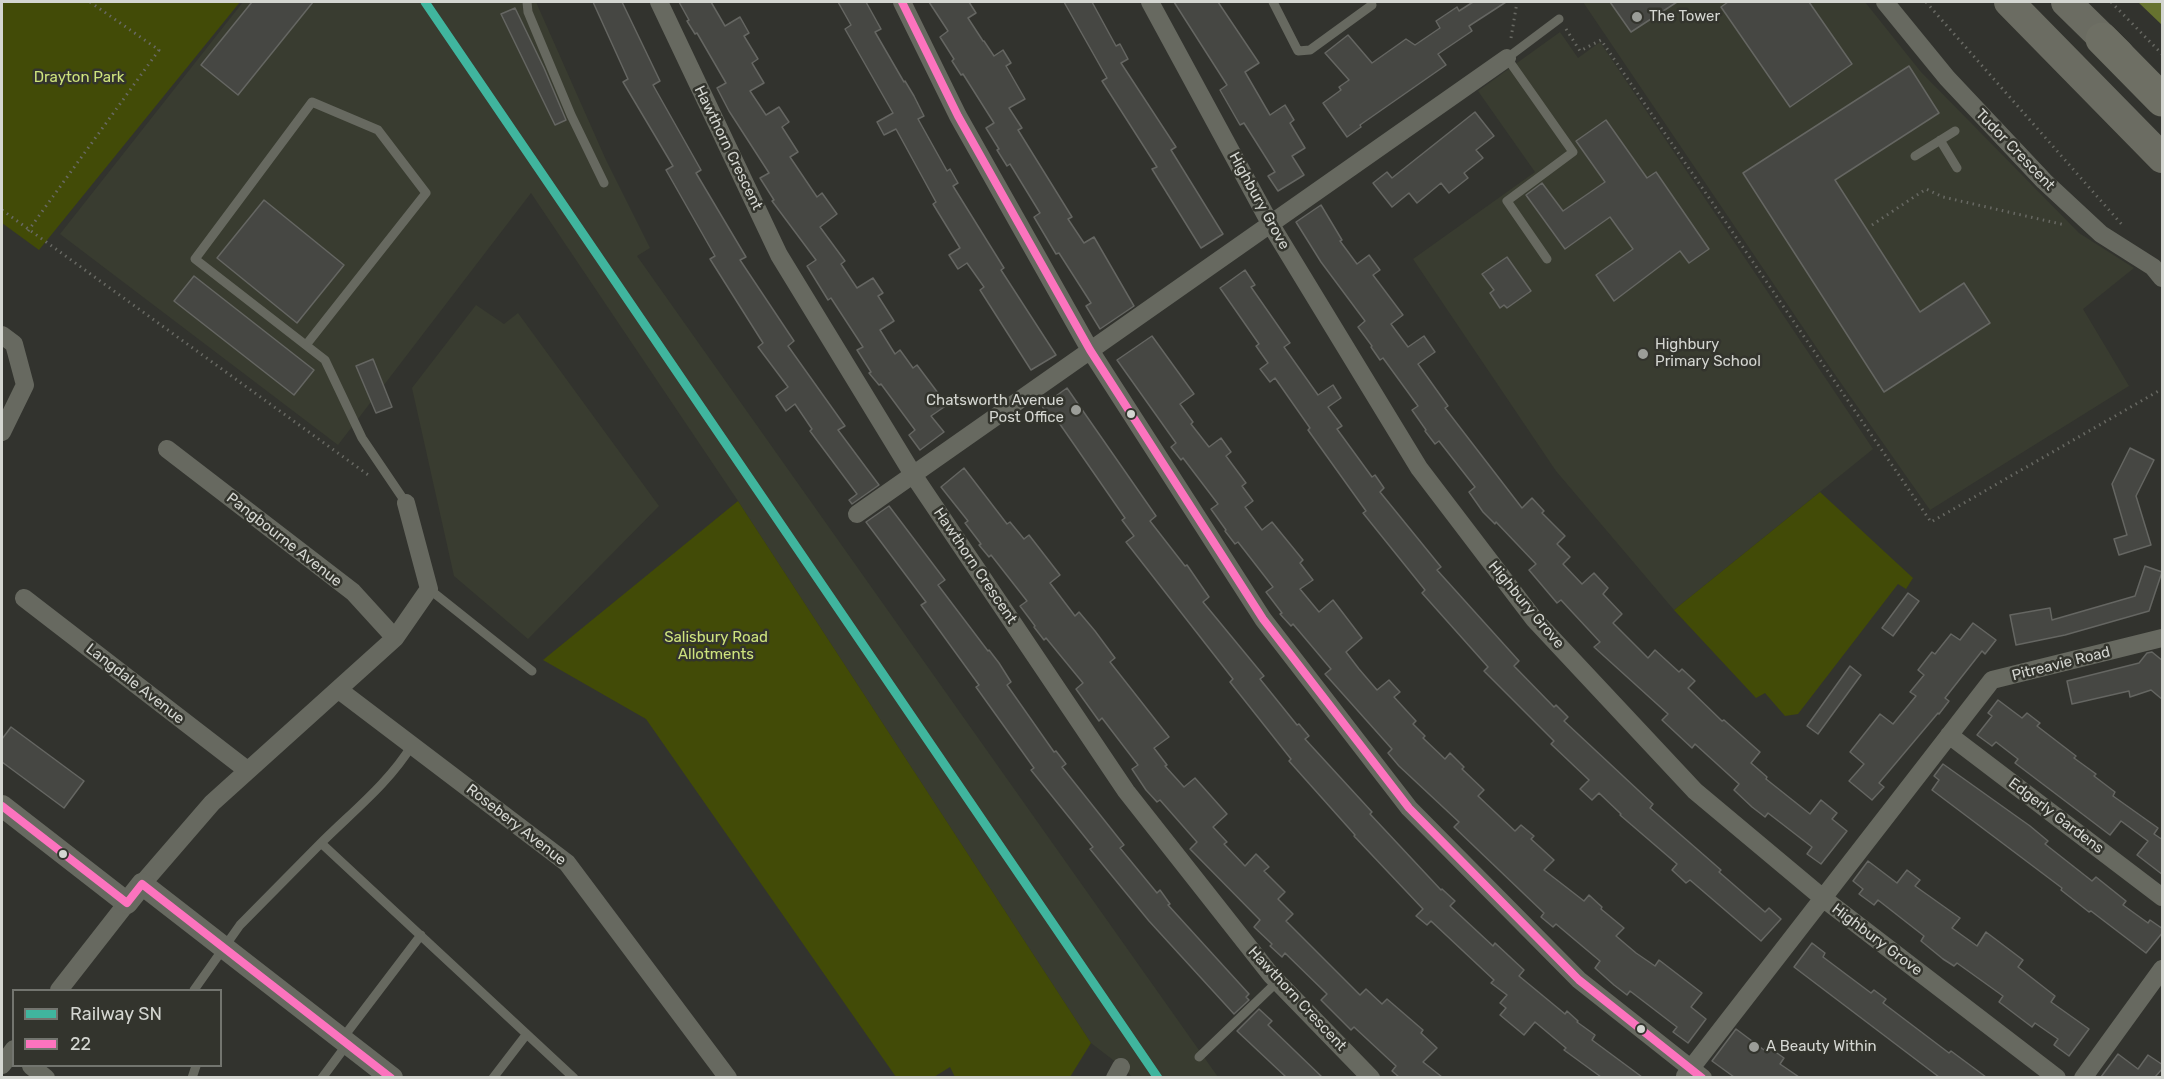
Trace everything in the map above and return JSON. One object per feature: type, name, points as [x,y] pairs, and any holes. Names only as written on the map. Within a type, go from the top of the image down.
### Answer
[{"type":"highway","points":[[2009,2],[2163,158]]},
{"type":"highway","points":[[2066,2],[2163,99]]},
{"type":"highway","points":[[2102,39],[2163,93]]},
{"type":"street","name":"Hawthorn Crescent","points":[[659,2],[779,255],[914,476],[1126,791],[1277,982],[1371,1077]]},
{"type":"street","points":[[902,2],[958,116],[1090,350],[1263,619],[1409,808],[1579,980],[1693,1074]]},
{"type":"street","name":"Highbury Grove","points":[[1150,2],[1271,225],[1419,468],[1534,619],[1695,791],[1824,899],[2057,1077]]},
{"type":"street","name":"Tudor Crescent","points":[[1886,2],[1947,78],[2044,181],[2101,234],[2153,267],[2163,278]]},
{"type":"street","points":[[857,514],[1507,58]]},
{"type":"street","points":[[2,335],[14,344],[25,385],[2,432]]},
{"type":"street","name":"Pangbourne Avenue","points":[[167,449],[352,592],[395,638]]},
{"type":"street","points":[[59,989],[142,884],[212,803],[395,638],[429,589],[406,503]]},
{"type":"street","name":"Langdale Avenue","points":[[24,598],[247,770]]},
{"type":"street","name":"Pitreavie Road","points":[[1693,1074],[1992,680],[2163,638]]},
{"type":"street","name":"Rosebery Avenue","points":[[339,690],[567,863],[728,1077]]},
{"type":"street","name":"Edgerly Gardens","points":[[1949,735],[2163,897]]},
{"type":"street","points":[[2,806],[127,903]]},
{"type":"street","points":[[142,884],[393,1077]]},
{"type":"street","points":[[2083,1077],[2163,969]]},
{"type":"street","points":[[34,1067],[46,1077]]},
{"type":"lane","points":[[527,2],[528,12],[571,115],[604,183]]},
{"type":"lane","points":[[1273,2],[1298,51],[1310,50],[1372,5]]},
{"type":"lane","points":[[1547,259],[1507,201],[1573,152],[1507,58],[1559,19]]},
{"type":"lane","points":[[306,345],[426,193],[378,130],[312,102],[195,259],[325,360],[362,438],[406,503]]},
{"type":"lane","points":[[1915,156],[1954,131]]},
{"type":"lane","points":[[1940,140],[1957,168]]},
{"type":"lane","points":[[429,589],[532,671]]},
{"type":"lane","points":[[195,989],[240,925],[380,786],[412,745]]},
{"type":"lane","points":[[321,843],[574,1077]]},
{"type":"lane","points":[[322,1077],[421,935]]},
{"type":"lane","points":[[1199,1057],[1277,982]]},
{"type":"lane","points":[[493,1077],[526,1035]]},
{"type":"path","points":[[28,231],[159,50],[90,2]]},
{"type":"path","points":[[1507,58],[1517,2]]},
{"type":"path","points":[[1926,2],[2128,232]]},
{"type":"path","points":[[2111,2],[2163,54]]},
{"type":"path","points":[[1559,19],[1580,51],[1601,40],[1931,522],[2163,389]]},
{"type":"path","points":[[1872,225],[1926,189],[1944,196],[2101,234]]},
{"type":"path","points":[[2,210],[406,503]]},
{"type":"shaded area","points":[[243,2],[536,2],[606,160],[650,248],[637,256],[1218,1077],[1132,1077],[1091,1043],[738,501],[531,193],[338,445],[60,234]]},
{"type":"shaded area","points":[[1583,2],[1865,2],[1921,72],[2079,233],[2134,268],[2083,309],[2129,386],[1930,510],[1829,366]]},
{"type":"shaded area","points":[[2138,2],[2162,2],[2162,25]]},
{"type":"shaded area","name":"Highbury Primary School","points":[[1560,32],[1578,58],[1600,42],[1873,449],[1674,610],[1556,471],[1413,259],[1535,172],[1478,91]]},
{"type":"shaded area","points":[[476,305],[504,324],[518,313],[659,506],[528,639],[454,576],[412,388]]},
{"type":"green space","name":"Drayton Park","points":[[2,2],[240,2],[39,250],[2,223]]},
{"type":"green space","points":[[1820,492],[1913,578],[1906,589],[1898,584],[1798,714],[1785,716],[1765,693],[1756,698],[1674,610]]},
{"type":"green space","name":"Salisbury Road Allotments","points":[[738,501],[1091,1043],[1070,1077],[955,1077],[950,1067],[934,1077],[896,1077],[646,719],[543,660]]},
{"type":"building","points":[[252,2],[313,2],[238,95],[201,65]]},
{"type":"building","points":[[593,2],[622,2],[660,81],[653,85],[701,170],[696,173],[746,257],[740,260],[794,341],[788,346],[845,426],[838,430],[879,485],[852,504],[849,500],[857,494],[810,431],[812,429],[795,404],[786,411],[776,396],[788,387],[758,347],[763,343],[710,259],[715,256],[666,170],[673,166],[623,82],[628,79]]},
{"type":"building","points":[[679,2],[711,2],[725,26],[740,17],[749,33],[744,36],[758,59],[752,63],[764,83],[750,91],[766,115],[779,107],[789,122],[782,127],[798,152],[790,157],[817,197],[822,193],[837,214],[820,227],[845,261],[841,264],[857,288],[873,278],[883,293],[878,296],[894,321],[880,330],[895,354],[900,350],[913,368],[917,365],[947,405],[931,416],[944,432],[920,450],[909,435],[915,430],[881,384],[879,385],[869,373],[871,372],[857,350],[863,347],[831,298],[828,300],[807,266],[816,260],[772,201],[774,200],[760,178],[769,173],[729,111],[717,88],[726,83],[697,33],[695,34],[687,21],[689,20]]},
{"type":"building","points":[[838,2],[866,2],[881,29],[875,32],[924,116],[918,119],[947,171],[950,169],[958,183],[953,186],[1004,268],[1001,270],[1056,355],[1031,370],[980,290],[984,287],[972,270],[967,263],[958,269],[949,255],[960,248],[933,204],[936,202],[896,129],[884,135],[877,122],[893,113],[845,29],[851,25]]},
{"type":"building","points":[[929,2],[969,2],[976,13],[968,18],[983,41],[994,56],[1003,50],[1011,63],[1006,66],[1025,99],[1009,108],[1022,128],[1018,130],[1072,217],[1068,219],[1084,243],[1094,237],[1134,306],[1100,329],[1086,306],[1091,303],[1059,253],[1056,254],[1034,217],[1040,213],[1010,164],[1007,166],[997,150],[999,149],[986,128],[994,123],[963,74],[961,75],[952,61],[954,59],[940,37],[948,31]]},
{"type":"building","points":[[1064,2],[1092,2],[1116,46],[1120,44],[1128,59],[1121,63],[1176,147],[1171,150],[1223,234],[1201,248],[1152,169],[1157,167],[1102,81],[1107,78]]},
{"type":"building","points":[[1174,2],[1218,2],[1259,63],[1245,72],[1270,115],[1285,105],[1294,120],[1290,123],[1305,148],[1292,156],[1304,175],[1278,191],[1268,176],[1275,172],[1244,123],[1240,125],[1220,90],[1227,85]]},
{"type":"building","points":[[1473,2],[1506,2],[1469,26],[1472,31],[1438,54],[1446,65],[1360,125],[1361,127],[1347,137],[1323,103],[1341,90],[1339,87],[1349,80],[1325,53],[1348,35],[1372,63],[1406,39],[1415,45],[1440,28],[1436,21],[1457,7],[1459,11]]},
{"type":"building","name":"The Tower","points":[[1610,2],[1677,2],[1631,32]]},
{"type":"building","points":[[1728,2],[1809,2],[1852,64],[1790,107],[1721,7]]},
{"type":"building","points":[[515,8],[566,120],[555,125],[501,14]]},
{"type":"building","points":[[1909,66],[1939,113],[1835,180],[1920,312],[1964,283],[1990,323],[1884,392],[1743,173]]},
{"type":"building","points":[[1475,112],[1494,136],[1476,150],[1483,158],[1464,173],[1468,178],[1449,193],[1441,183],[1417,203],[1409,193],[1392,207],[1373,183],[1387,172],[1392,178]]},
{"type":"building","points":[[1606,120],[1647,178],[1656,172],[1709,249],[1689,263],[1680,251],[1614,301],[1596,275],[1633,249],[1610,217],[1565,249],[1526,195],[1542,183],[1563,211],[1605,182],[1576,141]]},
{"type":"building","points":[[264,200],[344,265],[297,323],[217,258]]},
{"type":"building","points":[[1321,205],[1342,240],[1340,241],[1357,264],[1369,255],[1380,270],[1373,275],[1403,315],[1391,324],[1408,347],[1424,336],[1435,352],[1418,364],[1448,406],[1445,408],[1522,508],[1532,498],[1544,511],[1542,513],[1565,536],[1557,544],[1570,557],[1563,564],[1582,584],[1594,573],[1608,588],[1603,594],[1622,614],[1613,623],[1648,658],[1655,650],[1679,672],[1682,669],[1695,681],[1688,688],[1722,721],[1724,720],[1760,752],[1751,763],[1767,777],[1766,779],[1810,814],[1821,800],[1837,813],[1832,819],[1847,831],[1821,864],[1807,854],[1812,847],[1768,813],[1765,817],[1752,807],[1734,790],[1739,784],[1695,744],[1692,748],[1662,720],[1668,714],[1594,647],[1600,642],[1561,600],[1557,603],[1529,570],[1536,564],[1496,522],[1495,524],[1483,512],[1469,492],[1475,487],[1439,441],[1435,444],[1425,431],[1412,410],[1418,406],[1383,358],[1380,360],[1371,347],[1358,327],[1365,321],[1321,262],[1296,222]]},
{"type":"building","points":[[1507,257],[1531,291],[1507,308],[1504,305],[1500,308],[1490,293],[1494,290],[1482,274]]},
{"type":"building","points":[[1245,270],[1255,285],[1251,287],[1290,343],[1284,347],[1318,395],[1333,385],[1341,398],[1328,407],[1342,426],[1337,429],[1372,477],[1375,475],[1384,488],[1380,492],[1441,567],[1437,570],[1519,661],[1514,666],[1554,707],[1556,705],[1568,717],[1564,721],[1653,804],[1650,808],[1721,870],[1719,872],[1765,912],[1769,908],[1781,919],[1761,941],[1690,880],[1686,883],[1672,870],[1677,864],[1620,815],[1599,793],[1592,800],[1580,789],[1589,780],[1551,744],[1554,741],[1484,671],[1488,667],[1422,593],[1425,590],[1363,513],[1366,511],[1308,430],[1310,428],[1275,378],[1270,382],[1260,369],[1268,363],[1256,346],[1259,344],[1220,288]]},
{"type":"building","points":[[194,276],[314,370],[294,395],[174,301]]},
{"type":"building","points":[[1152,336],[1194,394],[1180,404],[1193,422],[1191,424],[1209,447],[1221,438],[1231,452],[1226,456],[1246,483],[1242,486],[1253,501],[1245,507],[1262,530],[1272,522],[1303,560],[1300,563],[1313,580],[1300,589],[1319,612],[1333,600],[1362,638],[1346,652],[1359,669],[1377,690],[1389,680],[1400,692],[1394,697],[1416,721],[1413,724],[1425,736],[1423,738],[1445,759],[1450,753],[1464,767],[1462,769],[1484,790],[1478,796],[1515,831],[1521,825],[1534,836],[1531,839],[1554,860],[1544,870],[1584,901],[1589,895],[1602,907],[1601,909],[1624,928],[1616,936],[1636,953],[1655,966],[1659,960],[1702,993],[1691,1007],[1706,1019],[1688,1043],[1673,1032],[1677,1027],[1630,991],[1627,995],[1595,968],[1600,961],[1556,924],[1553,927],[1541,917],[1544,913],[1454,827],[1459,822],[1399,766],[1388,753],[1392,749],[1325,674],[1331,669],[1293,624],[1291,626],[1280,614],[1282,613],[1266,592],[1273,587],[1238,542],[1235,544],[1225,531],[1211,509],[1218,504],[1183,458],[1181,460],[1171,447],[1176,443],[1117,360]]},
{"type":"building","points":[[373,359],[392,407],[376,413],[356,366]]},
{"type":"building","points":[[1067,388],[1156,516],[1150,521],[1185,566],[1187,565],[1209,597],[1203,602],[1264,676],[1260,679],[1297,725],[1299,724],[1309,736],[1305,739],[1372,812],[1370,814],[1441,890],[1455,901],[1450,906],[1493,946],[1495,943],[1524,970],[1519,976],[1565,1014],[1567,1011],[1577,1022],[1595,1035],[1592,1040],[1642,1077],[1601,1077],[1564,1050],[1566,1048],[1535,1022],[1524,1035],[1500,1015],[1506,1008],[1500,1003],[1507,995],[1491,983],[1494,980],[1431,921],[1427,925],[1416,916],[1423,909],[1354,836],[1289,761],[1291,759],[1230,682],[1233,679],[1126,542],[1134,536],[1122,520],[1125,518],[1055,417],[1051,420],[1042,406]]},
{"type":"building","points":[[2130,448],[2154,460],[2136,496],[2151,545],[2119,555],[2114,539],[2127,535],[2112,484]]},
{"type":"building","points":[[964,468],[1007,524],[1010,522],[1024,539],[1029,535],[1060,575],[1050,583],[1075,616],[1079,612],[1095,631],[1115,658],[1110,662],[1169,737],[1154,748],[1167,765],[1165,766],[1184,787],[1195,778],[1227,814],[1213,827],[1227,842],[1224,844],[1245,866],[1256,854],[1269,867],[1264,871],[1285,892],[1278,899],[1293,914],[1286,921],[1360,995],[1366,989],[1382,1004],[1387,999],[1423,1030],[1421,1033],[1437,1048],[1423,1062],[1442,1077],[1399,1077],[1392,1071],[1396,1066],[1354,1027],[1351,1030],[1321,1000],[1327,994],[1285,953],[1282,957],[1270,946],[1272,944],[1254,927],[1260,920],[1190,849],[1197,842],[1160,800],[1157,802],[1146,790],[1132,769],[1138,765],[1102,718],[1099,721],[1076,689],[1083,683],[1034,627],[1020,606],[1027,601],[991,555],[989,557],[979,545],[981,544],[965,523],[968,521],[941,487]]},
{"type":"building","points":[[889,506],[945,580],[938,585],[999,663],[1011,682],[1007,685],[1054,752],[1056,751],[1066,764],[1062,767],[1124,845],[1120,848],[1157,893],[1160,890],[1170,904],[1168,905],[1249,994],[1246,997],[1249,1000],[1234,1014],[1149,921],[1090,849],[1093,847],[1031,770],[1034,768],[976,687],[979,685],[921,605],[926,602],[866,522]]},
{"type":"building","points":[[2145,566],[2162,572],[2149,611],[2065,635],[2016,645],[2010,615],[2050,608],[2052,620],[2135,596]]},
{"type":"building","points":[[1908,593],[1919,601],[1893,636],[1882,628]]},
{"type":"building","points":[[1973,623],[1996,640],[1985,654],[1982,651],[1945,698],[1949,701],[1939,714],[1879,783],[1884,787],[1872,800],[1849,781],[1864,764],[1850,752],[1880,714],[1893,724],[1916,696],[1910,692],[1924,675],[1918,670],[1932,652],[1935,654],[1951,634],[1960,640]]},
{"type":"building","points":[[2152,652],[2163,661],[2163,700],[2151,690],[2130,697],[2129,691],[2072,704],[2067,681],[2139,663],[2147,653]]},
{"type":"building","points":[[1850,666],[1861,675],[1818,734],[1807,726]]},
{"type":"building","points":[[1998,700],[2022,718],[2027,713],[2040,723],[2037,726],[2076,756],[2074,758],[2115,792],[2113,796],[2158,828],[2154,834],[2163,840],[2163,875],[2137,855],[2148,841],[2121,821],[2110,835],[2015,763],[2018,759],[1996,742],[1992,746],[1977,735],[1992,716],[1988,713]]},
{"type":"building","points":[[11,727],[84,781],[64,808],[2,762],[2,739]]},
{"type":"building","points":[[1943,764],[2030,826],[2048,841],[2045,844],[2092,881],[2096,877],[2126,901],[2123,905],[2148,923],[2150,920],[2163,929],[2146,953],[2091,911],[2089,912],[2061,890],[2062,888],[1932,790],[1939,780],[1934,776]]},
{"type":"building","points":[[1868,861],[1897,883],[1907,870],[1920,880],[1915,886],[1960,918],[1952,928],[1977,946],[1986,932],[2023,960],[2018,967],[2055,996],[2051,1002],[2089,1029],[2069,1056],[2054,1045],[2058,1039],[2035,1023],[2032,1027],[1999,1002],[2003,996],[1957,963],[1954,966],[1943,959],[1921,941],[1924,936],[1878,900],[1874,905],[1859,894],[1863,889],[1853,881]]},
{"type":"building","points":[[1812,943],[1825,953],[1823,957],[1871,993],[1874,990],[1886,999],[1883,1003],[1949,1053],[1951,1051],[1986,1077],[1939,1077],[1794,967]]},
{"type":"building","points":[[1259,1009],[1272,1021],[1268,1025],[1322,1077],[1286,1077],[1237,1031]]},
{"type":"building","points":[[1736,1029],[1764,1050],[1767,1046],[1784,1058],[1780,1064],[1799,1077],[1734,1077],[1712,1061]]},
{"type":"building","points":[[2118,1054],[2138,1069],[2148,1055],[2163,1065],[2163,1068],[2155,1077],[2101,1077]]},
{"type":"rail line","name":"SN","points":[[425,2],[1158,1078]]},
{"type":"transit line","name":"22","points":[[902,2],[958,116],[1090,350],[1263,619],[1409,808],[1579,980],[1702,1078]]},
{"type":"transit line","name":"22","points":[[2,806],[127,903],[142,884],[391,1078]]},
{"type":"place","name":"The Tower","points":[[1637,17]]},
{"type":"place","name":"Highbury Primary School","points":[[1643,354]]},
{"type":"place","name":"Chatsworth Avenue Post Office","points":[[1076,410]]},
{"type":"place","name":"A Beauty Within","points":[[1754,1047]]}]
